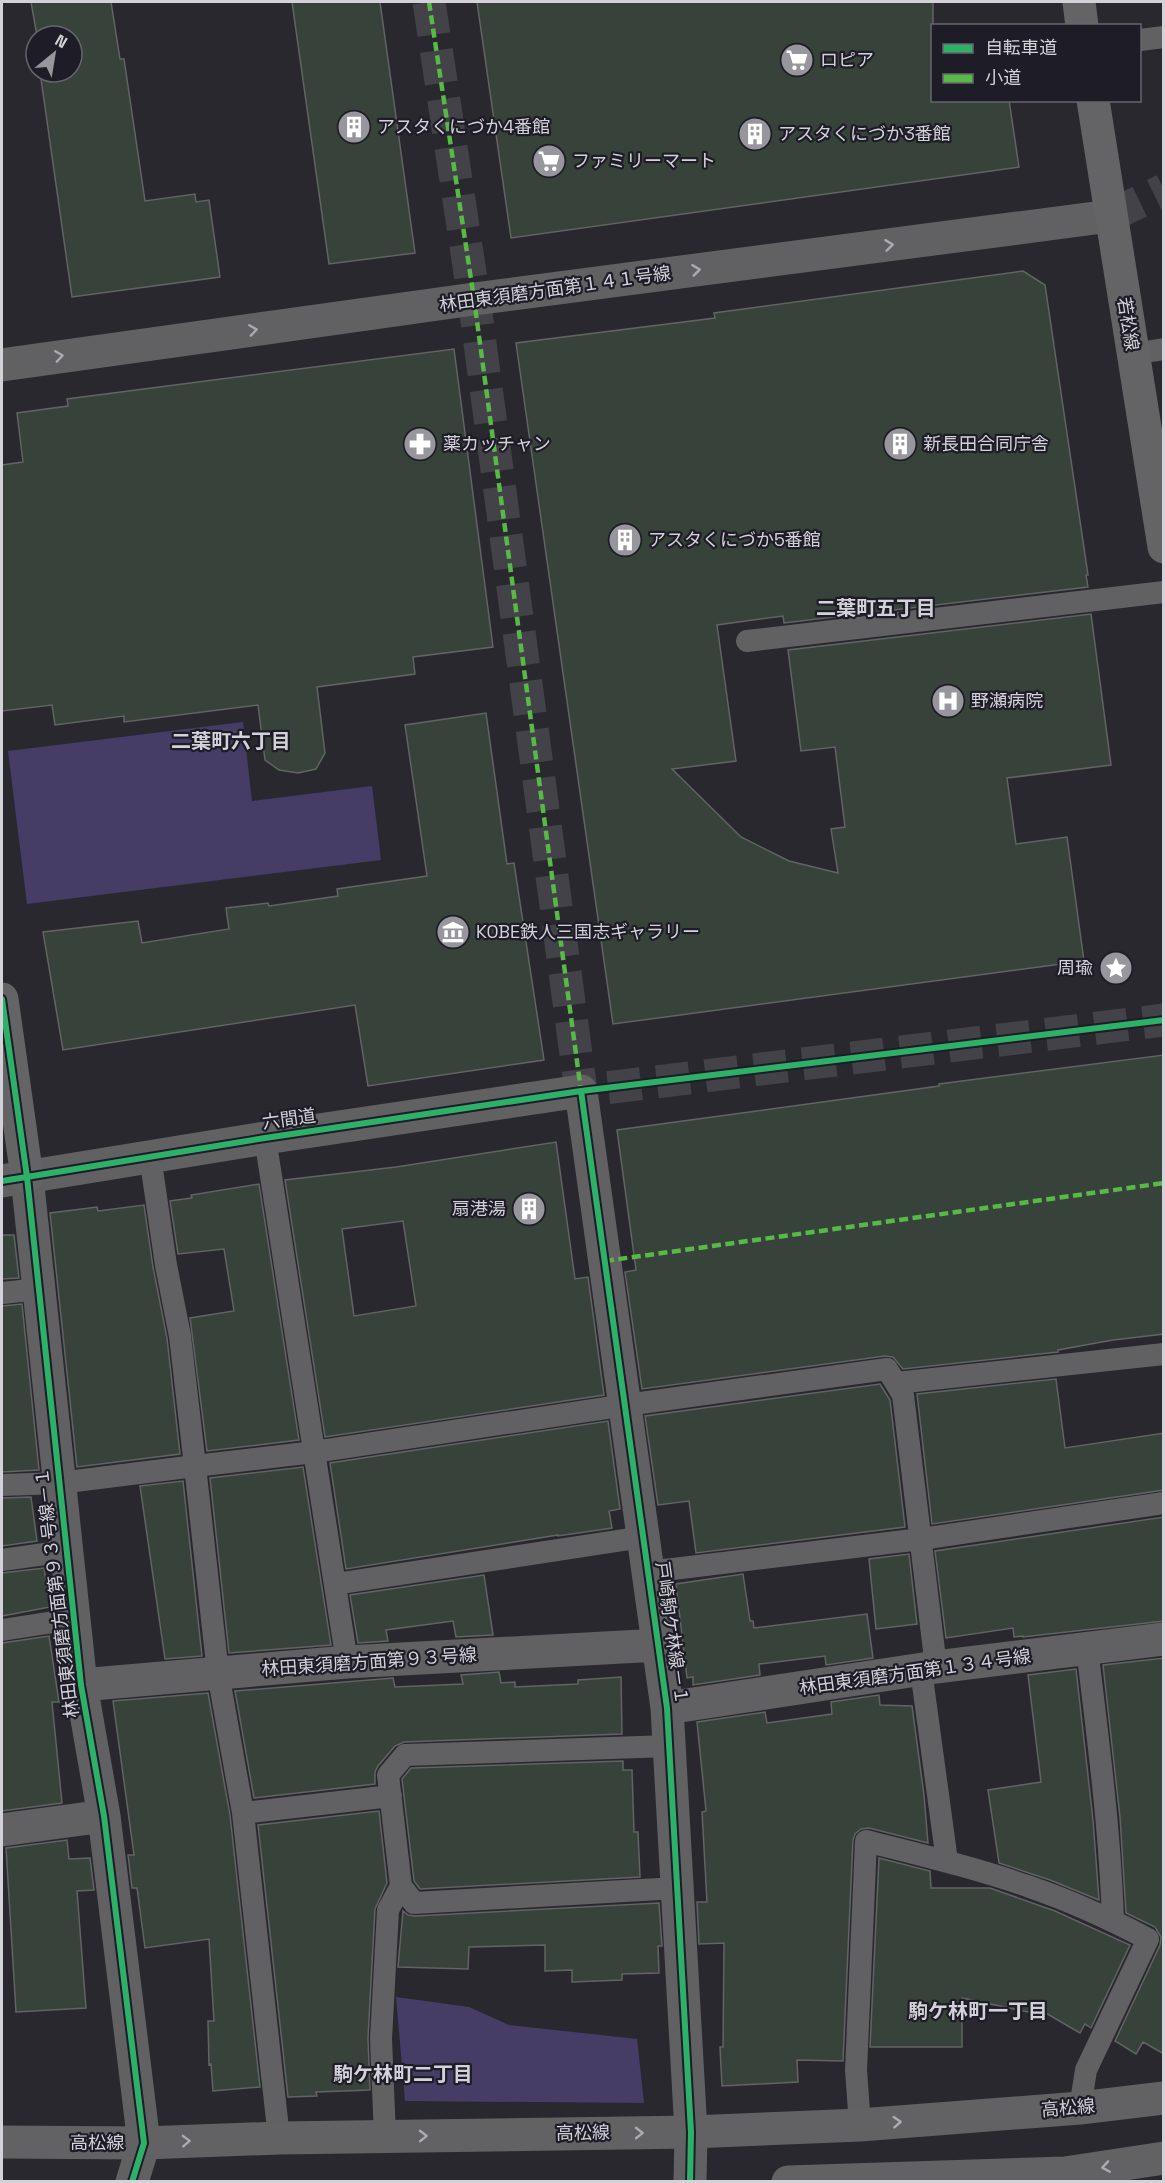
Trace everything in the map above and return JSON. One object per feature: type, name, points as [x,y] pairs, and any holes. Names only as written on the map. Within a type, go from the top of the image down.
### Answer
[{"type":"main road","name":"高松線","points":[[2,2142],[144,2143],[279,2138],[691,2132],[860,2125],[1080,2108],[1164,2098]]},
{"type":"main road","points":[[788,2181],[933,2179],[1065,2173],[1164,2158]]},
{"type":"street","points":[[1078,2],[1082,24]]},
{"type":"street","name":"若松線","points":[[1093,102],[1110,216],[1148,351],[1164,547]]},
{"type":"street","name":"林田東須磨方面第１４１号線","points":[[2,364],[474,299],[1110,216]]},
{"type":"street","name":"林田東須磨方面第９３号線－１","points":[[2,999],[14,1179],[39,1289],[81,1685],[104,1816],[144,2143],[132,2181]]},
{"type":"street","name":"六間道","points":[[14,1179],[265,1138],[581,1091]]},
{"type":"street","name":"戸崎駒ケ林線－１","points":[[581,1091],[667,1708],[691,2132],[690,2181]]},
{"type":"street","name":"林田東須磨方面第１３４号線","points":[[667,1708],[928,1668],[1164,1639]]},
{"type":"street","name":"林田東須磨方面第９３号線","points":[[81,1685],[348,1662],[659,1645]]},
{"type":"street","points":[[2,1830],[104,1816]]},
{"type":"lane","points":[[1141,40],[1164,36]]},
{"type":"lane","points":[[747,641],[1164,592]]},
{"type":"lane","points":[[265,1138],[348,1662]]},
{"type":"lane","points":[[150,1156],[166,1265],[180,1336],[218,1673],[243,1813],[279,2138]]},
{"type":"lane","points":[[2,1293],[39,1289]]},
{"type":"lane","points":[[896,1383],[1164,1354]]},
{"type":"lane","points":[[2,1485],[59,1483],[314,1452],[887,1369],[903,1395],[921,1539],[928,1668],[946,1862]]},
{"type":"lane","points":[[648,1572],[921,1539],[1164,1503]]},
{"type":"lane","points":[[335,1584],[643,1537]]},
{"type":"lane","points":[[2,1560],[66,1551]]},
{"type":"lane","points":[[2,1630],[73,1618]]},
{"type":"lane","points":[[1087,1648],[1110,1851],[1113,1921]]},
{"type":"lane","points":[[669,1746],[405,1755],[388,1775],[401,1886],[414,1903],[677,1888]]},
{"type":"lane","points":[[243,1813],[390,1796]]},
{"type":"lane","points":[[860,2125],[856,2070],[866,1841],[1030,1887],[1113,1921],[1148,1939],[1086,2070],[1080,2108]]},
{"type":"lane","points":[[385,2136],[381,2039],[388,1910],[401,1886]]},
{"type":"shaded area","points":[[243,722],[252,801],[372,786],[381,860],[27,904],[8,751]]},
{"type":"shaded area","points":[[396,1997],[469,2007],[509,2025],[637,2039],[644,2103],[405,2101]]},
{"type":"building","points":[[31,2],[111,2],[120,59],[124,59],[145,201],[195,194],[196,202],[209,200],[220,277],[72,297],[42,84],[84,84],[84,24],[35,24]]},
{"type":"building","name":"アスタくにづか4番館","points":[[292,2],[380,2],[415,253],[329,264]]},
{"type":"building","name":"アスタくにづか3番館","points":[[477,2],[933,2],[931,102],[1009,102],[1019,167],[511,238]]},
{"type":"building","points":[[1023,271],[1045,285],[1088,587],[784,623],[783,616],[717,625],[736,761],[672,769],[741,837],[789,861],[838,873],[831,829],[845,827],[835,747],[801,751],[788,650],[1091,614],[1111,765],[1007,778],[1016,844],[1067,837],[1084,961],[613,1024],[516,343],[715,318],[714,313]]},
{"type":"building","points":[[454,349],[493,647],[413,657],[415,674],[317,687],[325,753],[316,769],[298,773],[279,770],[265,760],[258,705],[124,722],[124,716],[55,725],[52,705],[2,711],[2,465],[23,462],[17,413],[68,406],[67,399]]},
{"type":"building","points":[[486,713],[507,864],[514,863],[544,1060],[368,1086],[355,1005],[63,1050],[43,932],[138,921],[142,943],[229,929],[226,908],[268,903],[269,906],[338,896],[337,889],[427,876],[405,725]]},
{"type":"building","points":[[1164,1055],[1164,1334],[1113,1340],[1058,1350],[1058,1352],[903,1369],[893,1357],[885,1356],[642,1389],[625,1272],[636,1270],[617,1130],[939,1086],[939,1084]]},
{"type":"building","points":[[556,1142],[575,1279],[588,1277],[604,1395],[325,1437],[285,1180],[396,1167]],"holes":[[[403,1221],[416,1306],[354,1316],[342,1229]]]},
{"type":"building","points":[[259,1184],[299,1440],[207,1451],[190,1318],[234,1311],[224,1249],[178,1254],[170,1201],[192,1198],[191,1195]]},
{"type":"building","points":[[144,1205],[167,1338],[180,1454],[77,1467],[50,1213],[97,1207],[98,1211]]},
{"type":"building","points":[[2,1235],[14,1235],[19,1278],[2,1279]]},
{"type":"building","points":[[22,1304],[39,1470],[2,1472],[2,1306]]},
{"type":"building","points":[[1056,1379],[1065,1448],[1164,1433],[1164,1490],[932,1524],[917,1394]]},
{"type":"building","points":[[880,1384],[890,1400],[905,1527],[696,1553],[689,1501],[658,1505],[645,1416]]},
{"type":"building","points":[[608,1421],[620,1509],[609,1511],[612,1528],[346,1569],[330,1463]]},
{"type":"building","points":[[303,1467],[331,1645],[229,1653],[210,1478]]},
{"type":"building","points":[[183,1481],[202,1656],[165,1659],[140,1486]]},
{"type":"building","points":[[31,1497],[37,1541],[2,1546],[2,1498]]},
{"type":"building","points":[[1164,1517],[1164,1621],[1023,1637],[1014,1637],[1013,1628],[946,1638],[935,1551]]},
{"type":"building","points":[[909,1554],[917,1624],[876,1629],[869,1559]]},
{"type":"building","points":[[44,1568],[50,1607],[2,1616],[2,1573]]},
{"type":"building","points":[[743,1574],[750,1621],[753,1621],[754,1628],[867,1614],[873,1658],[826,1665],[825,1656],[759,1664],[760,1675],[693,1685],[693,1677],[687,1678],[676,1584]]},
{"type":"building","points":[[484,1575],[493,1635],[456,1637],[453,1621],[386,1630],[388,1641],[358,1643],[350,1595]]},
{"type":"building","points":[[49,1636],[59,1702],[52,1702],[62,1803],[2,1811],[2,1643]]},
{"type":"building","points":[[1164,1658],[1164,2054],[1143,2042],[1136,2054],[1115,2041],[1160,1945],[1161,1937],[1155,1927],[1126,1913],[1120,1817],[1103,1665]]},
{"type":"building","points":[[1076,1669],[1093,1820],[1099,1900],[999,1863],[988,1790],[1041,1782],[1028,1675]]},
{"type":"building","points":[[499,1672],[501,1683],[515,1682],[515,1687],[578,1684],[578,1680],[621,1677],[622,1734],[404,1742],[395,1746],[378,1766],[375,1772],[375,1784],[254,1798],[235,1691],[393,1678],[395,1687],[463,1684],[461,1675]]},
{"type":"building","points":[[208,1693],[230,1815],[260,2087],[213,2091],[211,2064],[209,2065],[208,2021],[214,2021],[209,1939],[145,1948],[137,1888],[132,1888],[128,1855],[134,1855],[113,1701]]},
{"type":"building","points":[[879,1695],[880,1705],[912,1706],[928,1843],[869,1828],[861,1829],[855,1834],[843,2061],[797,2060],[798,2082],[722,2086],[720,2047],[723,2047],[724,1943],[699,1944],[697,1902],[707,1902],[702,1812],[706,1811],[697,1722],[765,1712],[767,1723],[832,1714],[831,1702]]},
{"type":"building","points":[[623,1761],[623,1770],[632,1770],[634,1832],[638,1832],[640,1877],[420,1889],[414,1881],[402,1779],[411,1768]]},
{"type":"building","points":[[379,1811],[387,1883],[375,1909],[368,2038],[370,2090],[316,2092],[317,2096],[288,2097],[258,1825]]},
{"type":"building","points":[[67,1840],[69,1859],[90,1858],[94,1890],[77,1891],[86,2008],[16,2012],[6,1848]]},
{"type":"building","points":[[879,1858],[930,1871],[931,1888],[990,1888],[1055,1911],[1130,1945],[1091,2028],[1085,2024],[1080,2033],[1032,2005],[1028,2012],[962,1998],[962,2047],[870,2047]]},
{"type":"building","points":[[659,1903],[662,1946],[658,1946],[659,1973],[622,1974],[622,1980],[572,1982],[572,1970],[545,1971],[545,1945],[469,1947],[468,1969],[398,1967],[403,1911],[415,1916]]},
{"type":"tunnel","points":[[429,2],[474,299],[581,1091],[1164,1020]]},
{"type":"tunnel","points":[[1110,216],[1164,190]]},
{"type":"marked path","points":[[429,2],[474,299],[581,1091],[584,1091]]},
{"type":"marked path","points":[[605,1261],[1164,1183]]},
{"type":"cycle path","points":[[2,999],[27,1177],[81,1685],[104,1816],[144,2143],[132,2182]]},
{"type":"cycle path","points":[[2,1181],[265,1138],[581,1091],[1164,1020]]},
{"type":"cycle path","points":[[581,1091],[667,1708],[691,2132],[690,2182]]},
{"type":"place","name":"ロピア","points":[[797,60]]},
{"type":"place","name":"アスタくにづか4番館","points":[[354,127]]},
{"type":"place","name":"アスタくにづか3番館","points":[[755,134]]},
{"type":"place","name":"ファミリーマート","points":[[549,161]]},
{"type":"place","name":"薬カッチャン","points":[[420,444]]},
{"type":"place","name":"新長田合同庁舎","points":[[900,444]]},
{"type":"place","name":"アスタくにづか5番館","points":[[625,540]]},
{"type":"place","name":"野瀬病院","points":[[948,701]]},
{"type":"place","name":"KOBE鉄人三国志ギャラリー","points":[[453,932]]},
{"type":"place","name":"周瑜","points":[[1116,968]]},
{"type":"place","name":"扇港湯","points":[[529,1209]]},
{"type":"district","name":"二葉町五丁目","points":[[876,608]]},
{"type":"district","name":"二葉町六丁目","points":[[231,741]]},
{"type":"district","name":"駒ケ林町一丁目","points":[[978,2011]]},
{"type":"district","name":"駒ケ林町二丁目","points":[[403,2074]]}]
